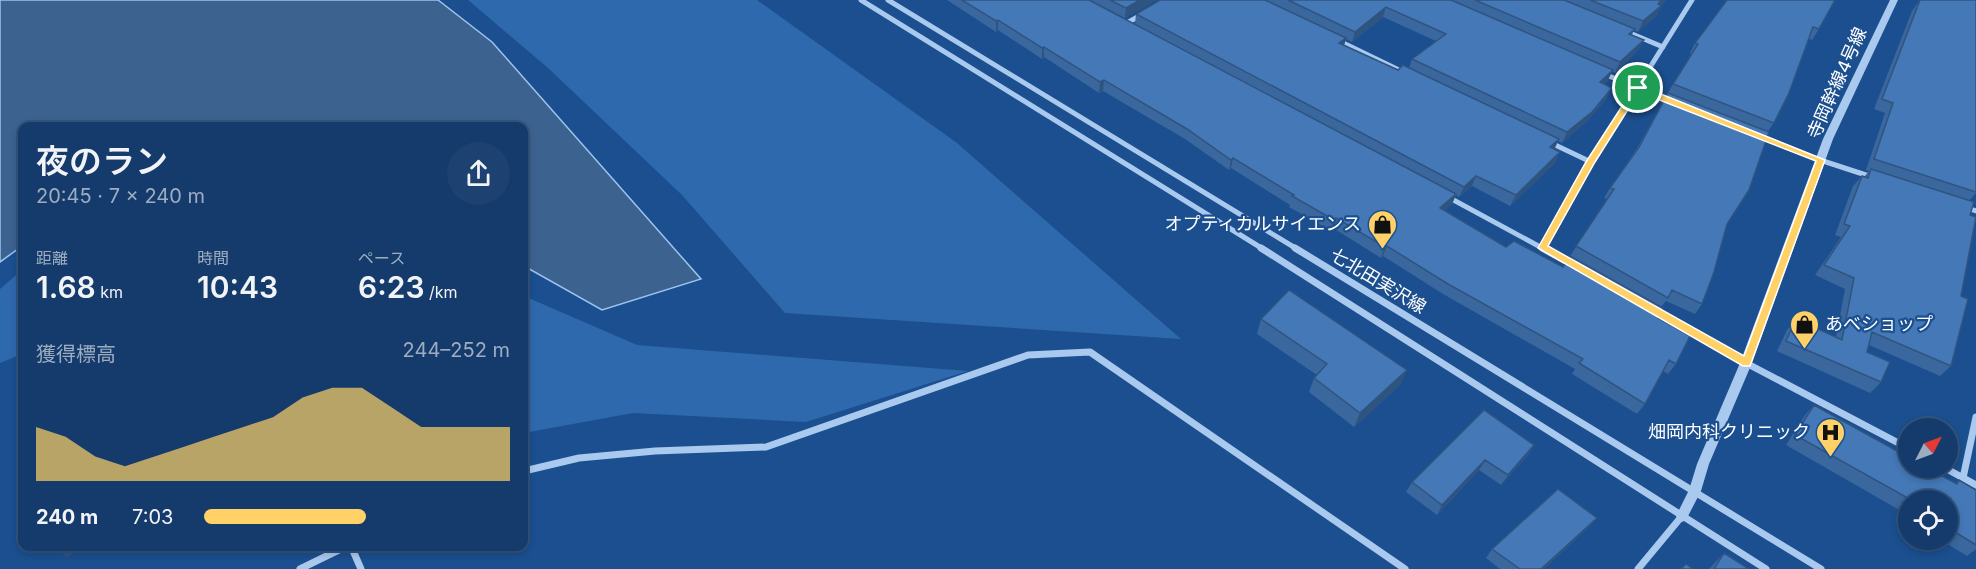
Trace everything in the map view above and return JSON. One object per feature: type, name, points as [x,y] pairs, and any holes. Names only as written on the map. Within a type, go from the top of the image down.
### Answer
[{"type":"street","points":[[861,0],[1236,232],[1766,569]]},
{"type":"street","name":"七北田実沢線","points":[[888,0],[1821,569]]},
{"type":"street","points":[[1543,248],[1591,162],[1692,0]]},
{"type":"street","name":"寺岡幹線4号線","points":[[1682,516],[1695,491],[1703,464],[1746,363],[1828,139],[1894,0]]},
{"type":"street","points":[[1125,24],[1146,12]]},
{"type":"street","points":[[1116,20],[1136,30]]},
{"type":"street","points":[[1621,30],[1663,47]]},
{"type":"street","points":[[1327,35],[1411,76]]},
{"type":"street","points":[[1597,71],[1678,104]]},
{"type":"street","points":[[1750,132],[1820,160],[1878,179]]},
{"type":"street","points":[[1548,142],[1591,162]]},
{"type":"street","points":[[1438,192],[1583,271]]},
{"type":"street","points":[[1954,204],[1976,211]]},
{"type":"street","points":[[1644,305],[1746,363],[1898,443]]},
{"type":"street","points":[[528,470],[579,458],[633,453],[766,447],[1028,355],[1090,352],[1404,569]]},
{"type":"street","points":[[1963,478],[1976,417]]},
{"type":"street","points":[[1958,475],[1976,484]]},
{"type":"street","points":[[1638,569],[1682,516]]},
{"type":"street","points":[[300,569],[338,551]]},
{"type":"street","points":[[352,551],[361,569]]},
{"type":"shaded area","points":[[0,0],[438,0],[492,42],[701,279],[602,310],[528,268],[528,122],[18,122],[18,249],[0,262]]},
{"type":"shaded area","points":[[468,0],[757,0],[957,143],[1181,339],[785,313],[682,195],[548,68]]},
{"type":"shaded area","points":[[18,273],[18,356],[0,363],[0,289]]},
{"type":"shaded area","points":[[528,298],[637,345],[968,371],[806,422],[633,413],[528,432]]},
{"type":"building","points":[[962,0],[1089,0],[1456,194],[1440,208],[1506,247],[1514,241],[1563,267],[1570,256],[1663,308],[1658,318],[1690,336],[1676,364],[1669,360],[1645,404],[1579,363],[1583,359],[1448,284],[1387,246],[1385,247],[1336,218],[1334,220],[1292,196],[1294,195],[1233,158],[1231,160],[1187,129],[1104,80],[1100,82]]},
{"type":"building","points":[[1110,0],[1140,0],[1126,8]]},
{"type":"building","points":[[1160,0],[1265,0],[1346,38],[1339,43],[1398,70],[1403,65],[1559,139],[1550,147],[1560,152],[1516,195],[1476,176],[1464,187],[1136,14]]},
{"type":"building","points":[[1288,0],[1451,0],[1613,70],[1600,82],[1612,88],[1592,112],[1567,132],[1412,59],[1446,34],[1386,7],[1355,32]]},
{"type":"building","points":[[1475,0],[1564,0],[1635,29],[1629,34],[1644,40],[1620,62]]},
{"type":"building","points":[[1590,0],[1662,0],[1658,4],[1661,6],[1643,21]]},
{"type":"building","points":[[1727,0],[1835,0],[1819,29],[1813,27],[1789,93],[1774,123],[1673,84],[1698,44],[1695,43]]},
{"type":"building","points":[[1920,0],[1976,0],[1976,192],[1874,159],[1893,103],[1882,99]]},
{"type":"building","points":[[1668,93],[1769,132],[1749,190],[1727,224],[1714,272],[1702,304],[1672,290],[1668,298],[1576,246],[1614,189],[1610,188],[1639,147]]},
{"type":"building","points":[[1871,169],[1974,202],[1970,215],[1976,217],[1961,296],[1968,299],[1951,366],[1872,332],[1867,352],[1890,362],[1881,382],[1786,341],[1796,319],[1842,340],[1854,278],[1824,265],[1850,226],[1844,224],[1862,176],[1868,178]]},
{"type":"building","points":[[1289,290],[1407,370],[1360,413],[1314,378],[1327,364],[1261,319]]},
{"type":"building","points":[[1814,405],[1898,451],[1898,478],[1946,478],[1957,484],[1959,480],[1976,490],[1976,545],[1958,534],[1958,490],[1898,490],[1898,493],[1795,435]]},
{"type":"building","points":[[1484,410],[1534,445],[1508,475],[1485,460],[1442,505],[1412,482]]},
{"type":"building","points":[[1558,489],[1597,518],[1541,569],[1520,569],[1492,549]]},
{"type":"building","points":[[1724,553],[1749,569],[1714,569]]},
{"type":"building","points":[[1686,564],[1693,569],[1681,569]]},
{"type":"place","name":"オプティカルサイエンス","points":[[1382,250]]},
{"type":"place","name":"あべショップ","points":[[1804,350]]},
{"type":"place","name":"畑岡内科クリニック","points":[[1831,458]]},
{"type":"route","points":[[1638,88],[1820,160],[1746,363],[1543,248],[1591,162],[1638,88]]}]
